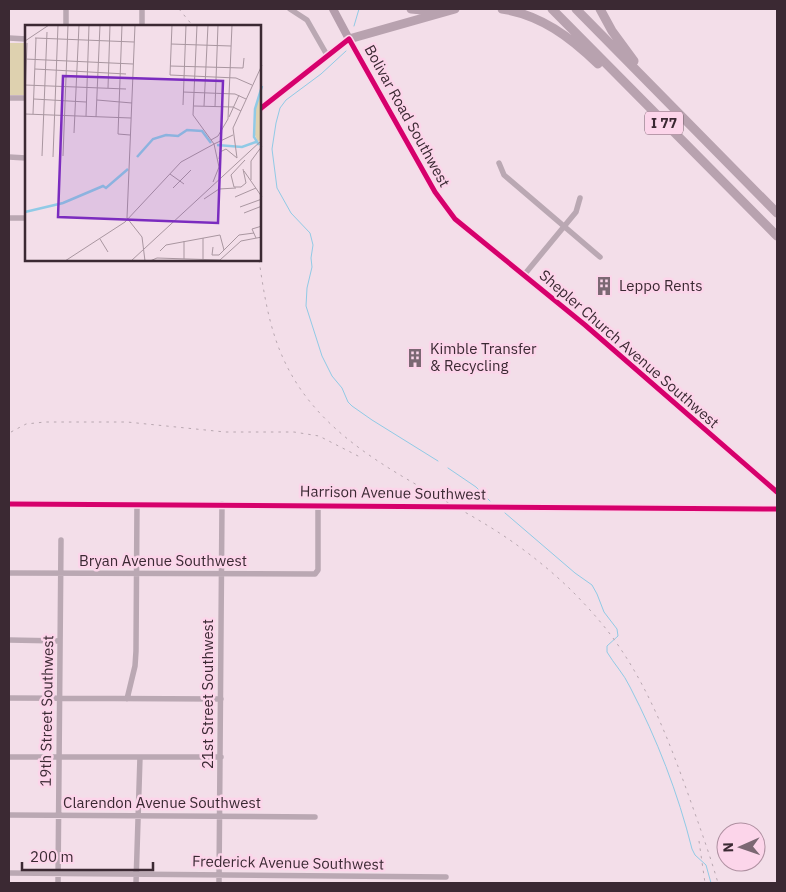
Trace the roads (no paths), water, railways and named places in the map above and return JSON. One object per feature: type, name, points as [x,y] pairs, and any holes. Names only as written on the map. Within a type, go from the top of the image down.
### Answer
[{"type":"highway","points":[[411,9],[434,9]]},
{"type":"highway","points":[[350,39],[359,32],[434,9]]},
{"type":"highway","points":[[350,39],[455,9]]},
{"type":"highway","points":[[502,9],[524,14],[544,22],[573,41],[696,160],[730,189]]},
{"type":"highway","name":"I 77","points":[[552,9],[777,236]]},
{"type":"highway","name":"I 77","points":[[576,9],[777,213]]},
{"type":"highway","points":[[600,9],[612,31],[629,55],[709,139],[720,155]]},
{"type":"main road","name":"Bolivar Road Southwest","points":[[333,9],[350,39]]},
{"type":"street","points":[[66,9],[66,25]]},
{"type":"street","points":[[142,9],[142,25]]},
{"type":"street","points":[[290,9],[307,20],[327,55]]},
{"type":"street","points":[[9,38],[25,38]]},
{"type":"street","points":[[261,107],[350,39]]},
{"type":"street","name":"Bolivar Road Southwest","points":[[350,39],[442,204]]},
{"type":"street","points":[[9,98],[25,98]]},
{"type":"street","points":[[9,158],[25,158]]},
{"type":"street","points":[[498,162],[504,175],[600,257]]},
{"type":"street","points":[[524,275],[576,212],[580,198]]},
{"type":"street","name":"Shepler Church Avenue Southwest","points":[[442,204],[464,228],[584,325],[777,492]]},
{"type":"street","points":[[9,218],[25,218]]},
{"type":"street","name":"Harrison Avenue Southwest","points":[[9,504],[222,504],[777,510]]},
{"type":"street","points":[[127,699],[135,658],[137,504]]},
{"type":"street","name":"21st Street Southwest","points":[[219,883],[222,504]]},
{"type":"street","name":"Bryan Avenue Southwest","points":[[9,573],[317,573],[318,505]]},
{"type":"street","name":"19th Street Southwest","points":[[58,883],[61,540]]},
{"type":"street","points":[[9,640],[60,641]]},
{"type":"street","points":[[9,698],[221,699]]},
{"type":"street","points":[[9,757],[221,757]]},
{"type":"street","points":[[136,883],[140,757]]},
{"type":"street","name":"Clarendon Avenue Southwest","points":[[9,815],[314,817]]},
{"type":"street","name":"Frederick Avenue Southwest","points":[[9,873],[446,877]]},
{"type":"waterway","points":[[354,26],[359,9]]},
{"type":"waterway","points":[[346,51],[321,74],[286,100],[280,108],[272,149],[277,188],[291,213],[310,233],[313,245],[312,267],[307,288],[306,306],[322,356],[332,376],[342,388],[348,402],[352,406],[438,461]]},
{"type":"waterway","points":[[448,468],[476,487],[490,501]]},
{"type":"waterway","points":[[505,513],[575,573],[592,585],[604,612],[617,629],[618,636],[607,646],[607,652],[628,682],[649,726],[666,766],[692,849],[695,855],[706,865],[711,883]]},
{"type":"railway","points":[[179,9],[192,25]]},
{"type":"railway","points":[[259,261],[268,310],[278,346],[300,388],[321,414],[373,458],[490,527],[532,556],[577,596],[615,640],[641,682],[666,735],[718,883]]},
{"type":"railway","points":[[11,432],[26,424],[45,422],[127,422],[225,432],[294,432],[319,436],[360,457]]},
{"type":"railway","points":[[699,841],[705,883]]},
{"type":"place","name":"Leppo Rents","points":[[604,286]]},
{"type":"place","name":"Kimble Transfer & Recycling","points":[[415,358]]}]
